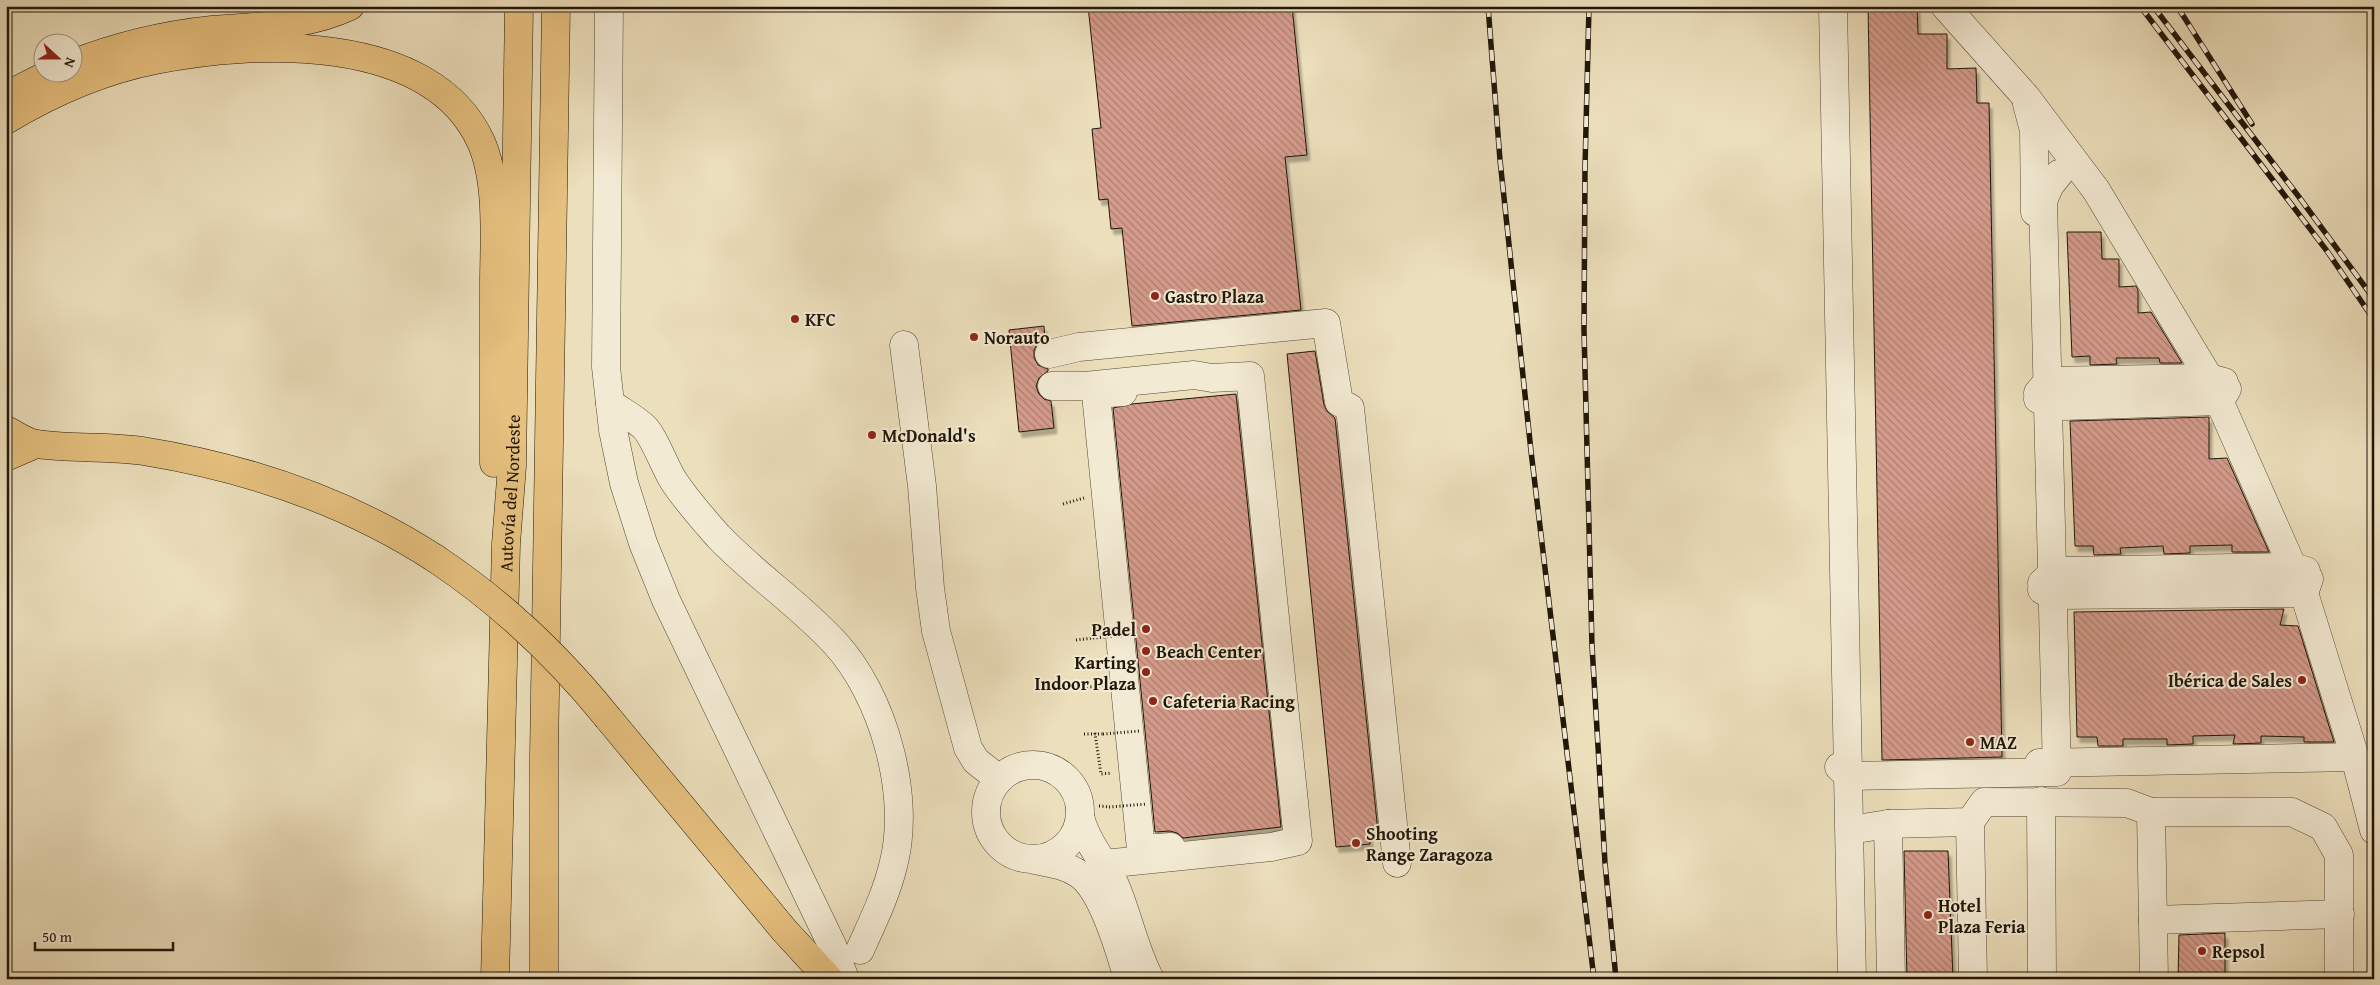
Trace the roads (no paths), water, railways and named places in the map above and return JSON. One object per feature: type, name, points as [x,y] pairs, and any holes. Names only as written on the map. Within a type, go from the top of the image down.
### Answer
[{"type":"main road","points":[[82,60],[148,40],[214,30],[296,24],[329,16],[350,6]]},
{"type":"main road","name":"Autovía del Nordeste","points":[[495,979],[506,544],[512,466],[519,6]]},
{"type":"main road","name":"Autovía del Nordeste","points":[[544,979],[544,756],[556,6]]},
{"type":"main road","points":[[6,120],[110,72],[153,60],[233,49],[293,49],[353,56],[410,73],[426,80],[447,96],[472,125],[481,143],[492,182],[494,467],[506,544]]},
{"type":"main road","points":[[6,96],[33,82]]},
{"type":"main road","points":[[554,100],[569,288],[560,979]]},
{"type":"main road","points":[[6,430],[36,444],[102,446],[141,451],[184,458],[267,478],[358,514],[397,534],[436,558],[468,580],[518,622],[560,663],[784,930],[829,979]]},
{"type":"main road","points":[[6,456],[36,444]]},
{"type":"street","points":[[609,6],[606,367],[610,403],[624,483],[643,543],[666,600],[832,945],[845,979]]},
{"type":"street","points":[[1824,6],[1846,769],[1850,828],[1852,979]]},
{"type":"street","points":[[1833,6],[1846,769],[1843,979]]},
{"type":"street","points":[[1945,6],[2104,187],[2220,388],[2303,577],[2366,772],[2374,830]]},
{"type":"street","points":[[1958,6],[2034,90],[2064,140],[2071,173]]},
{"type":"street","points":[[1846,769],[1900,775],[2057,772],[2050,762],[2043,394],[2034,130],[2026,97]]},
{"type":"street","points":[[2064,140],[2050,136],[2042,140],[2034,157],[2039,169],[2046,173],[2071,173],[2096,190],[2220,388]]},
{"type":"street","points":[[2043,394],[2043,201],[2050,185],[2071,173]]},
{"type":"street","points":[[1050,354],[1080,347],[1326,323],[1339,402],[1350,408],[1397,863]]},
{"type":"street","points":[[904,345],[936,631],[968,748],[976,761],[999,779]]},
{"type":"street","points":[[1052,386],[1085,386],[1194,375],[1212,378],[1250,376],[1298,841],[1271,847],[1104,864]]},
{"type":"street","points":[[1212,378],[1191,385],[1096,394],[1141,849],[1271,839],[1284,843]]},
{"type":"street","points":[[2043,394],[2220,388]]},
{"type":"street","points":[[610,403],[645,428],[673,479],[693,508],[718,536],[836,643],[859,675],[882,725],[892,764],[898,799],[898,830],[894,865],[860,950]]},
{"type":"street","points":[[2047,586],[2063,570],[2303,577]]},
{"type":"street","points":[[1846,769],[2050,762],[2366,772]]},
{"type":"street","points":[[1128,979],[1121,952],[1094,888],[1078,873],[1065,867],[1020,858],[1006,852],[995,842],[988,828],[987,801],[999,779],[1011,770],[1025,765],[1040,765],[1054,769],[1066,778],[1076,790],[1081,805],[1081,820],[1084,834],[1104,864],[1118,893],[1143,966],[1150,979]]},
{"type":"street","points":[[1850,828],[1864,796],[1880,784],[1900,775]]},
{"type":"street","points":[[2040,801],[2042,979]]},
{"type":"street","points":[[1974,979],[1970,822],[1984,802],[2040,801],[2127,803],[2151,812],[2292,812],[2323,827],[2338,855],[2340,914],[2339,979]]},
{"type":"street","points":[[2151,812],[2154,979]]},
{"type":"street","points":[[1035,860],[1051,857],[1065,848],[1075,836],[1081,820]]},
{"type":"street","points":[[1850,828],[1888,824],[1970,822]]},
{"type":"street","points":[[1888,824],[1890,979]]},
{"type":"street","points":[[2153,920],[2340,914]]},
{"type":"railway","points":[[1488,6],[1500,160],[1531,451],[1594,979]]},
{"type":"railway","points":[[1589,6],[1584,330],[1592,646],[1605,863],[1616,979]]},
{"type":"railway","points":[[2140,6],[2327,251],[2374,320]]},
{"type":"railway","points":[[2153,6],[2299,197],[2374,299]]},
{"type":"railway","points":[[2177,6],[2252,124]]},
{"type":"place","name":"Gastro Plaza","points":[[1155,296]]},
{"type":"place","name":"KFC","points":[[795,319]]},
{"type":"place","name":"Norauto","points":[[974,337]]},
{"type":"place","name":"McDonald's","points":[[872,435]]},
{"type":"place","name":"Padel","points":[[1146,629]]},
{"type":"place","name":"Beach Center","points":[[1146,651]]},
{"type":"place","name":"Karting Indoor Plaza","points":[[1146,672]]},
{"type":"place","name":"Ibérica de Sales","points":[[2302,680]]},
{"type":"place","name":"Cafeteria Racing","points":[[1153,701]]},
{"type":"place","name":"MAZ","points":[[1970,742]]},
{"type":"place","name":"Shooting Range Zaragoza","points":[[1356,843]]},
{"type":"place","name":"Hotel Plaza Feria","points":[[1928,915]]},
{"type":"place","name":"Repsol","points":[[2202,951]]}]
